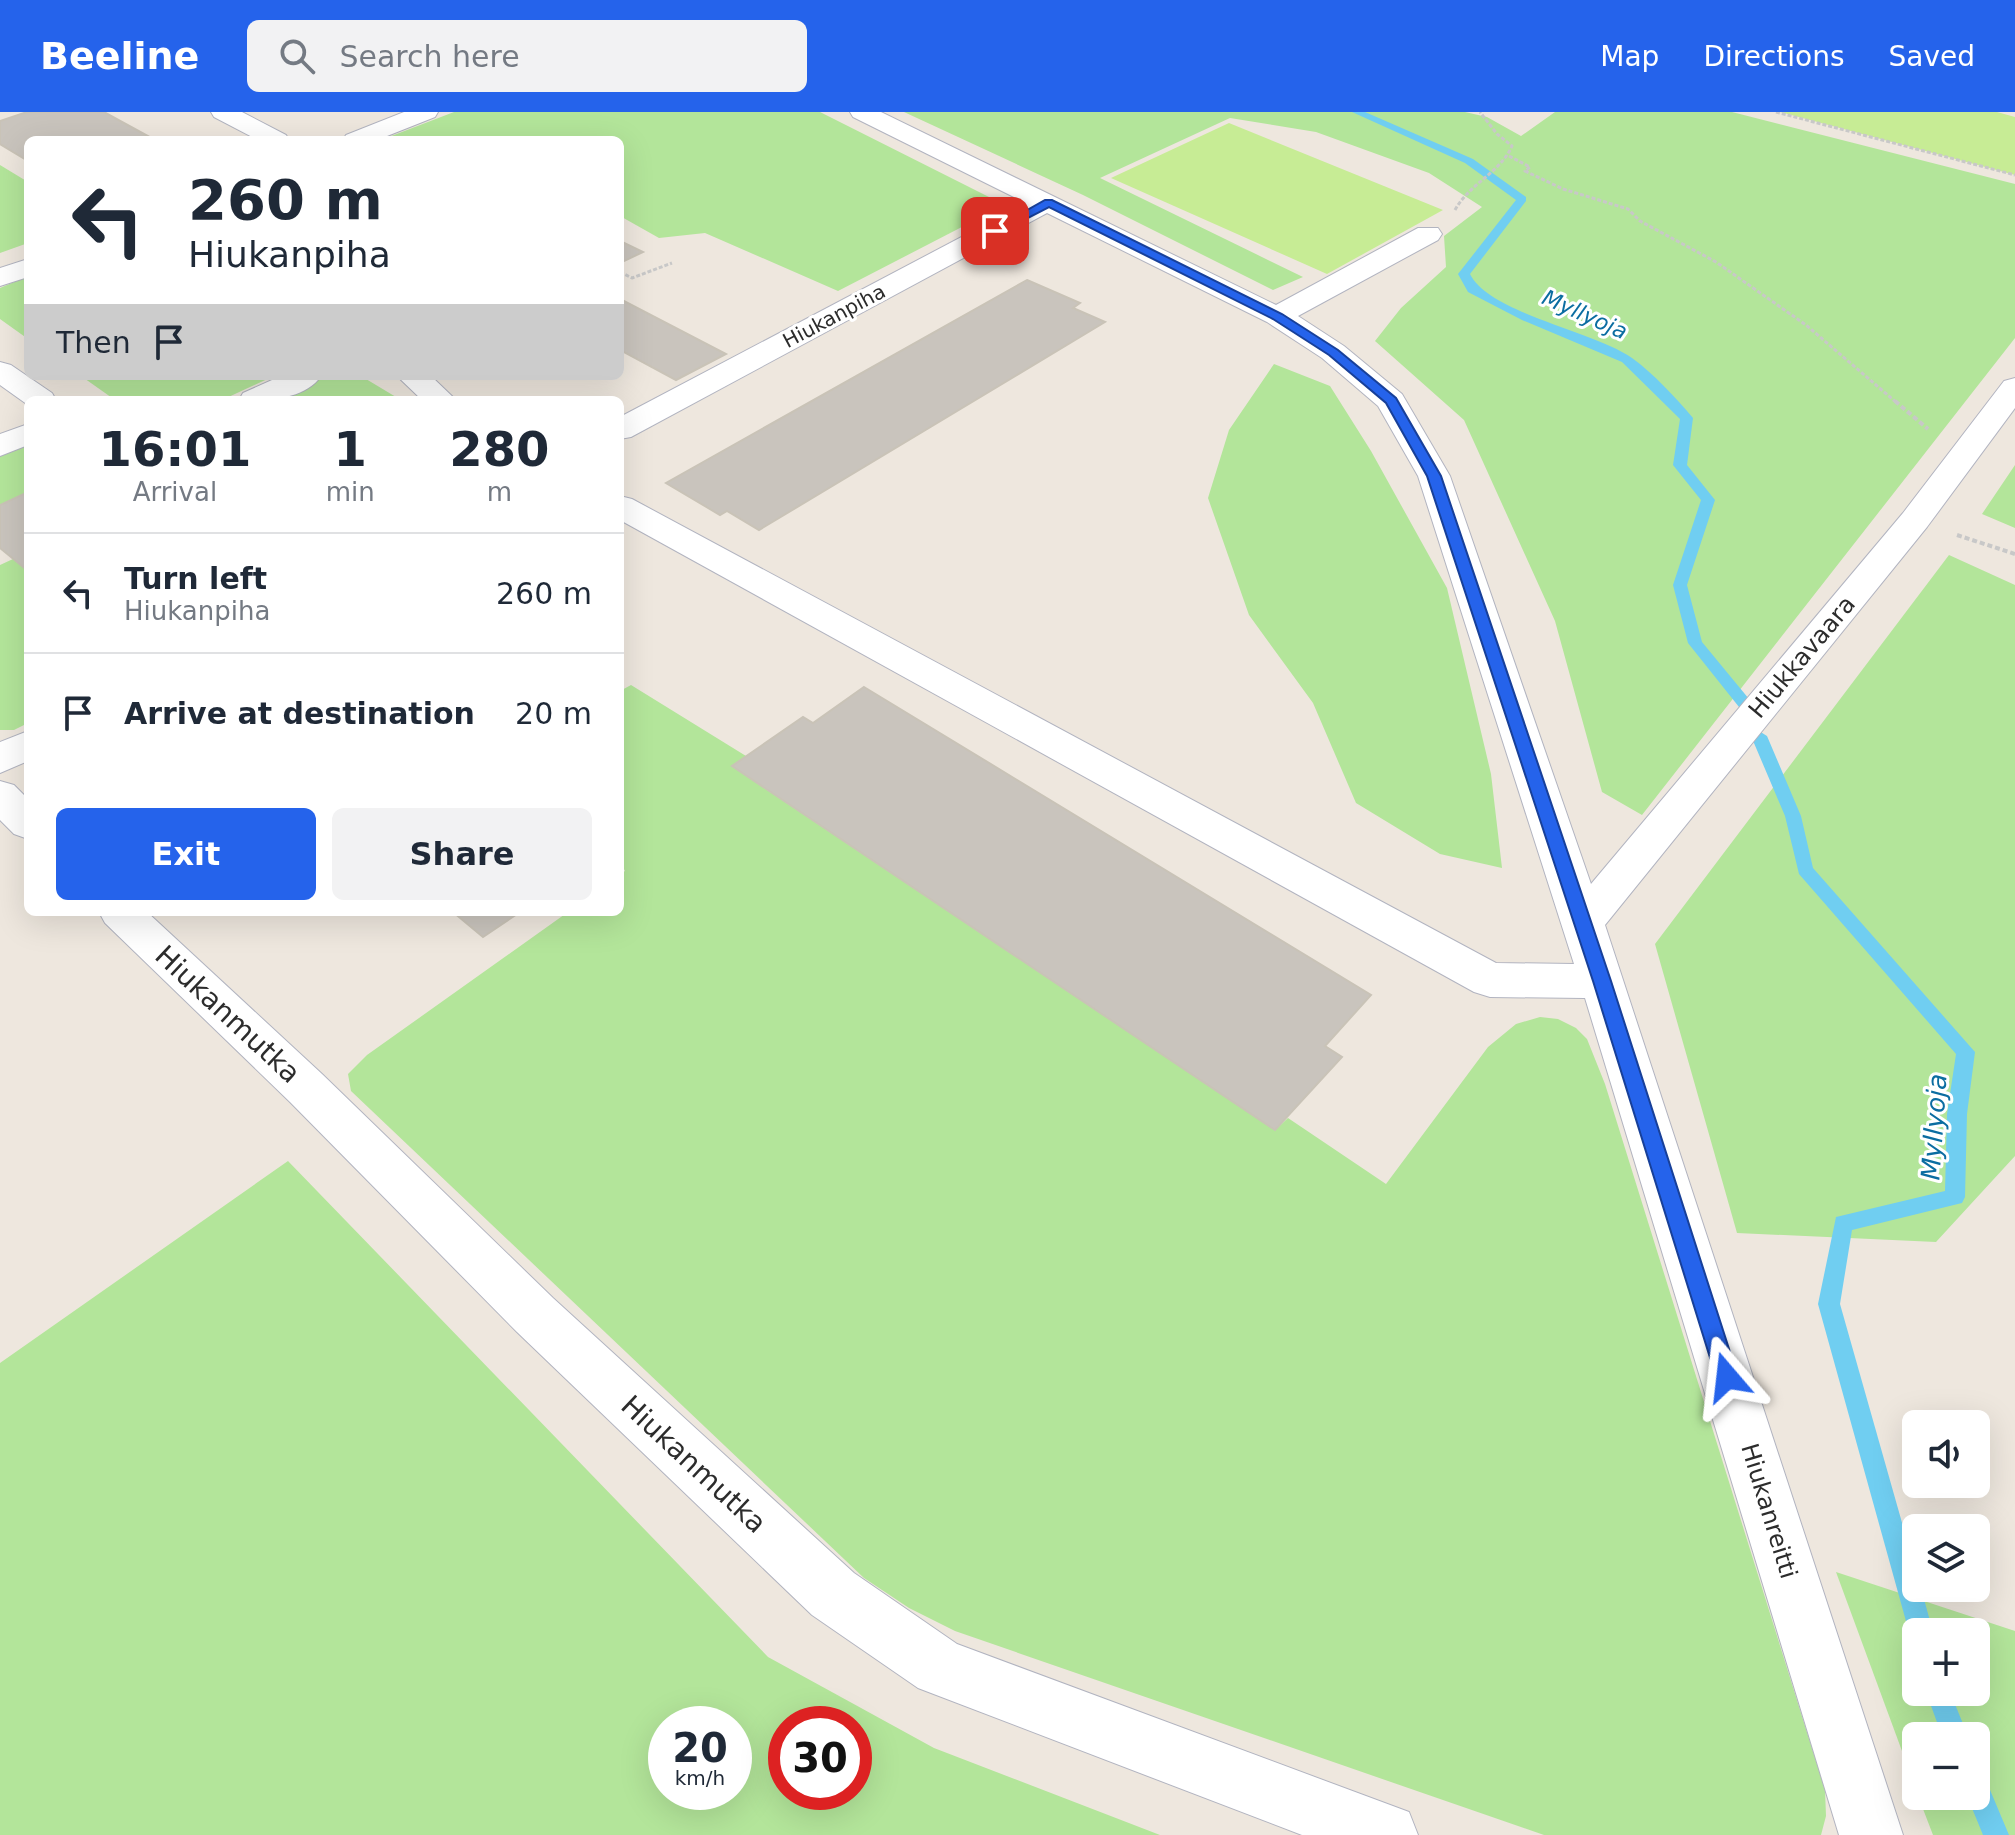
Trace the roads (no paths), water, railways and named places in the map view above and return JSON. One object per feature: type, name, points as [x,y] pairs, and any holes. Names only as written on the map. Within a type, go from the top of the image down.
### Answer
[{"type":"street","points":[[223,112],[269,136]]},
{"type":"street","points":[[365,136],[426,112]]},
{"type":"street","name":"Hiukanreitti","points":[[862,112],[1277,316],[1333,352],[1391,401],[1434,476],[1602,981],[1871,1835]]},
{"type":"street","name":"Hiukanpiha","points":[[624,428],[1048,202]]},
{"type":"street","points":[[1277,316],[1428,234]]},
{"type":"street","points":[[0,278],[24,269]]},
{"type":"street","points":[[0,371],[35,396]]},
{"type":"street","points":[[263,396],[297,380]]},
{"type":"street","points":[[417,380],[436,396]]},
{"type":"street","name":"Hiukkavaara","points":[[1583,922],[1915,520],[2015,387]]},
{"type":"street","points":[[0,446],[24,435]]},
{"type":"street","points":[[624,508],[1490,980],[1602,981]]},
{"type":"street","points":[[0,759],[24,746]]},
{"type":"street","points":[[0,795],[24,820]]},
{"type":"street","name":"Hiukanmutka","points":[[124,916],[306,1088],[535,1315],[833,1594],[939,1667],[1386,1835]]},
{"type":"waterway","name":"Myllyoja","points":[[1357,112],[1469,161],[1522,199],[1464,274],[1472,290],[1526,317],[1626,359],[1687,418],[1680,465],[1708,500],[1680,585],[1695,643],[1744,703]]},
{"type":"waterway","name":"Myllyoja","points":[[1759,736],[1793,816],[1805,870],[1966,1052],[1957,1114],[1955,1197],[1843,1223],[1829,1304],[1917,1618]]},
{"type":"waterway","name":"Myllyoja","points":[[1943,1706],[1950,1722]]},
{"type":"waterway","name":"Myllyoja","points":[[1986,1810],[1996,1835]]}]
